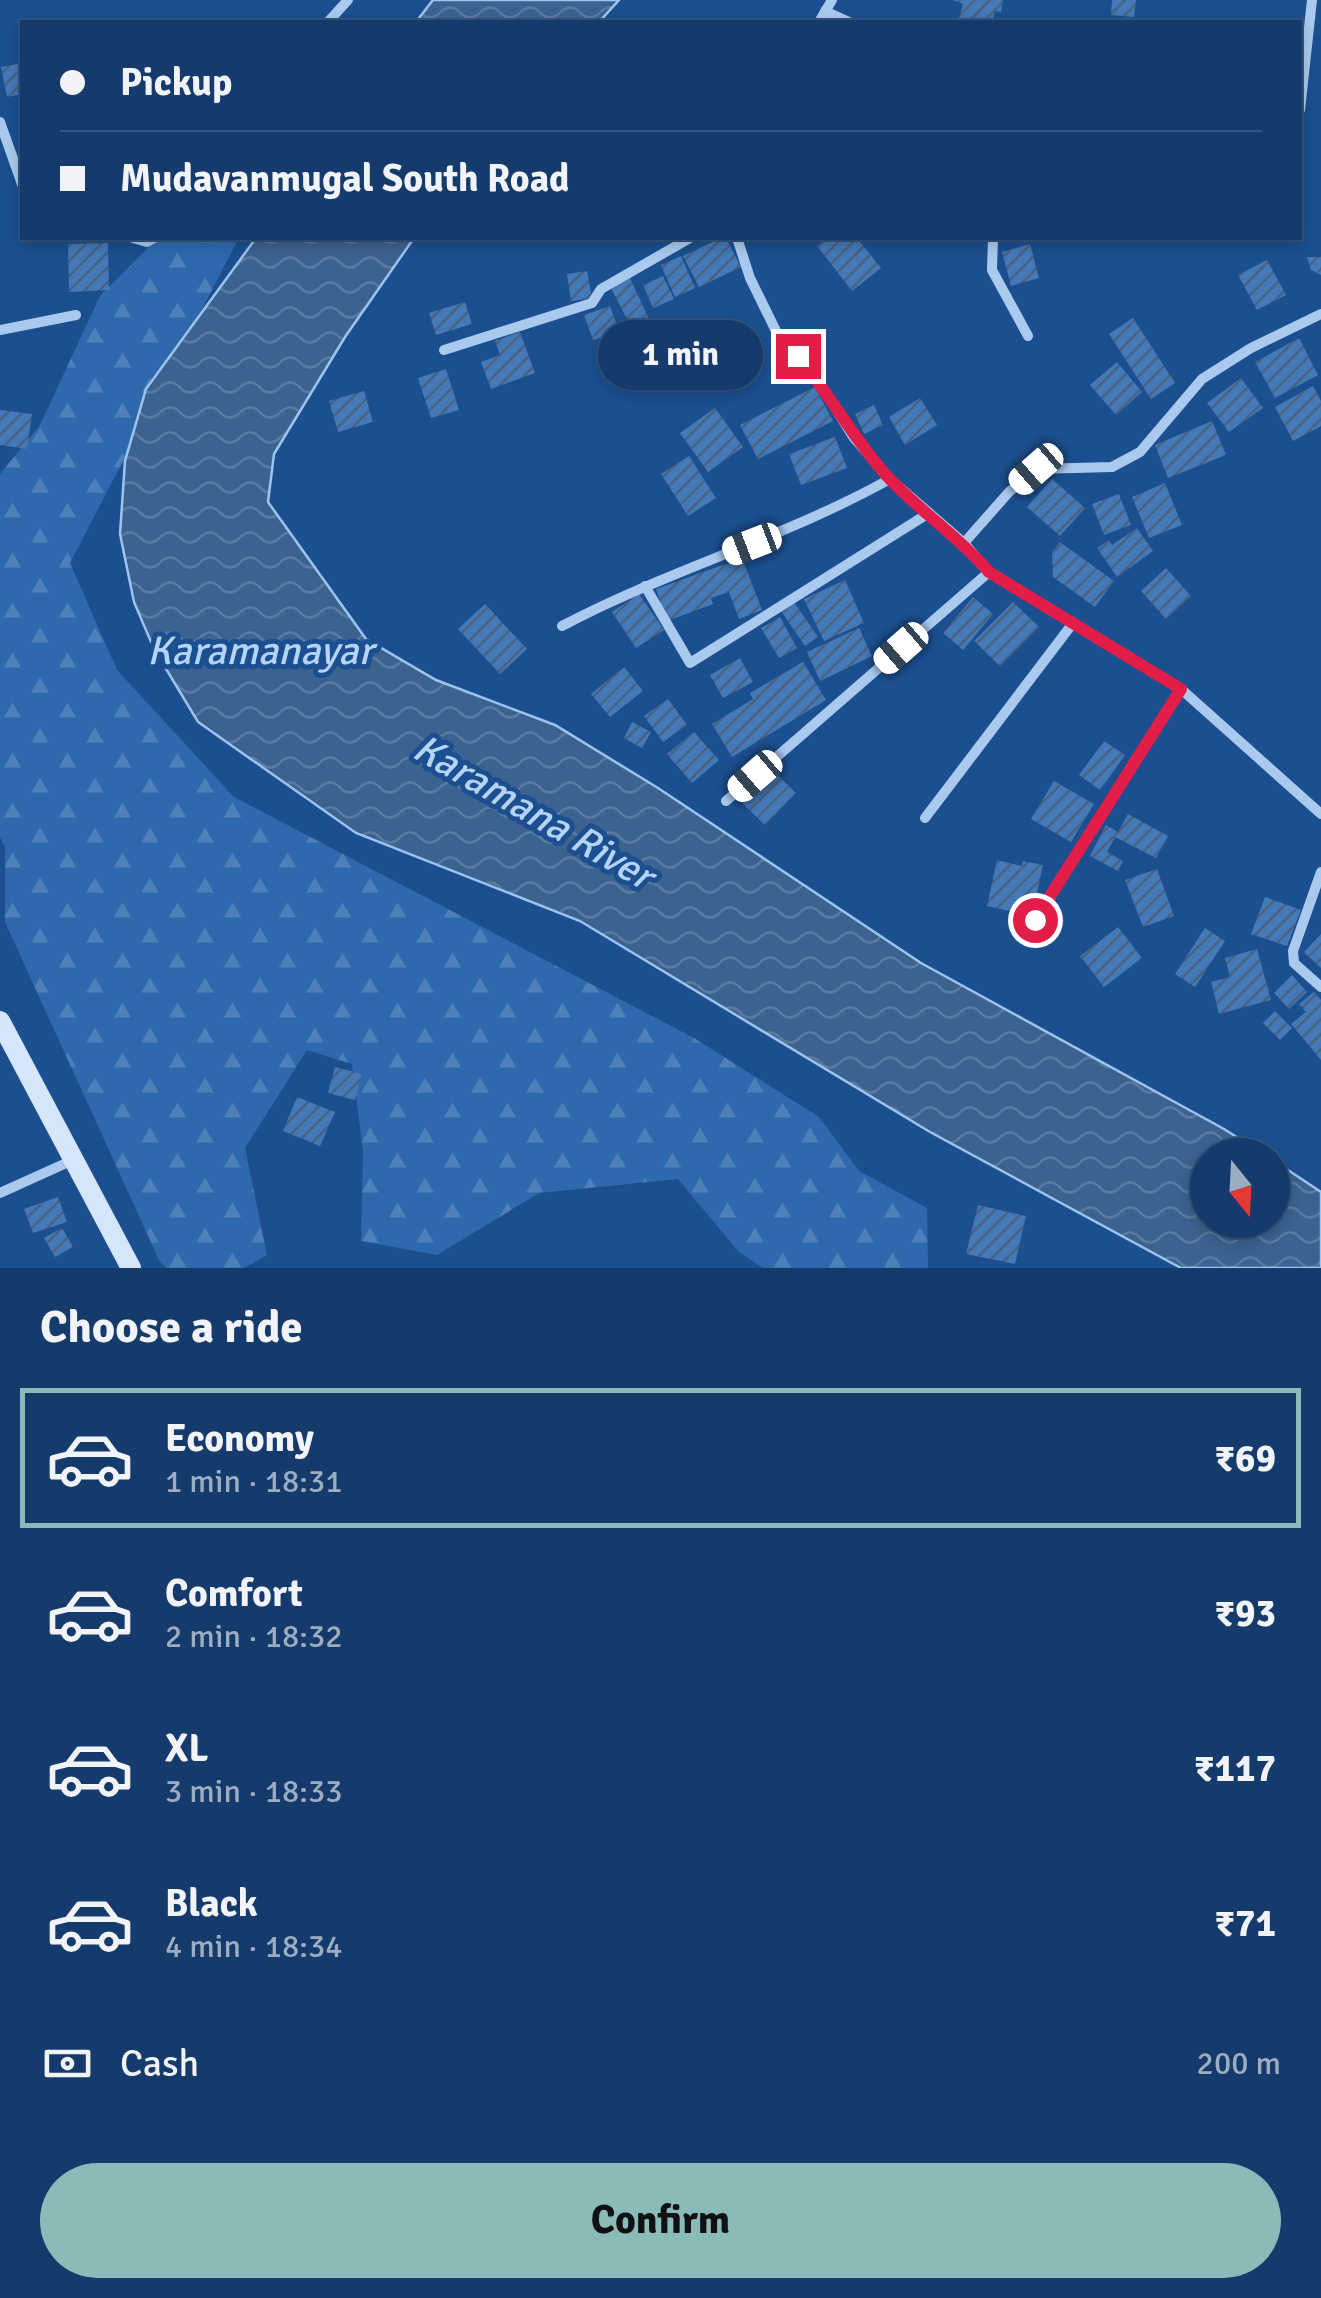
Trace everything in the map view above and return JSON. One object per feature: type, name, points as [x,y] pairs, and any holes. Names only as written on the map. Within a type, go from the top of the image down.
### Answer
[{"type":"street","points":[[330,20],[348,0]]},
{"type":"street","points":[[1302,92],[1312,0]]},
{"type":"street","points":[[0,122],[20,178]]},
{"type":"street","points":[[444,350],[592,304],[602,289],[687,240]]},
{"type":"street","points":[[739,240],[750,278],[776,330],[819,382],[854,438],[890,479],[964,544],[989,572],[1181,689],[1321,814]]},
{"type":"street","points":[[992,240],[992,270],[1028,336]]},
{"type":"street","points":[[964,544],[1008,492],[1036,469],[1112,466],[1140,452],[1202,379],[1250,348],[1321,314]]},
{"type":"street","points":[[0,330],[76,315]]},
{"type":"street","points":[[562,626],[645,586],[832,512],[890,479]]},
{"type":"street","points":[[645,586],[690,664],[929,513]]},
{"type":"street","points":[[726,801],[989,572]]},
{"type":"street","points":[[925,818],[1073,623]]},
{"type":"street","points":[[1035,920],[1181,689]]},
{"type":"street","points":[[1321,872],[1293,950],[1294,963],[1321,987]]},
{"type":"street","points":[[0,1021],[131,1268]]},
{"type":"street","points":[[0,1193],[72,1160]]},
{"type":"green space","points":[[156,240],[238,240],[70,563],[117,670],[234,797],[694,1038],[819,1117],[859,1171],[927,1208],[928,1268],[763,1268],[739,1252],[678,1179],[539,1193],[437,1255],[361,1241],[363,1151],[352,1064],[307,1050],[245,1148],[267,1255],[244,1268],[167,1268],[160,1262],[5,922],[5,847],[0,837],[0,474],[40,425],[100,296]]},
{"type":"water","points":[[433,0],[619,0],[601,20],[418,20]]},
{"type":"water","name":"Karamanayar","points":[[255,240],[413,240],[345,337],[274,454],[268,502],[366,639],[436,680],[555,725],[658,788],[921,963],[1238,1138],[1190,1138],[1190,1238],[1290,1238],[1290,1171],[1321,1192],[1321,1268],[1181,1268],[930,1132],[580,921],[356,833],[198,722],[154,649],[134,602],[120,534],[125,461],[146,389]]},
{"type":"building","points":[[953,0],[1003,0],[1001,12],[995,11],[993,20],[959,20],[963,4]]},
{"type":"building","points":[[1112,0],[1136,0],[1134,17],[1111,15]]},
{"type":"building","points":[[20,63],[20,94],[7,97],[1,67]]},
{"type":"building","points":[[717,240],[727,240],[741,267],[699,287],[683,256]]},
{"type":"building","points":[[825,240],[859,240],[881,268],[852,291],[817,246]]},
{"type":"building","points":[[108,243],[109,290],[69,292],[68,244]]},
{"type":"building","points":[[1030,244],[1039,278],[1011,286],[1002,252]]},
{"type":"building","points":[[681,256],[695,288],[675,297],[661,265]]},
{"type":"building","points":[[1307,257],[1321,257],[1321,275],[1311,270]]},
{"type":"building","points":[[1267,260],[1286,295],[1257,310],[1238,275]]},
{"type":"building","points":[[587,271],[592,298],[571,301],[567,274]]},
{"type":"building","points":[[629,276],[648,317],[630,325],[610,286]]},
{"type":"building","points":[[663,276],[674,299],[653,308],[643,285]]},
{"type":"building","points":[[465,302],[472,324],[436,335],[429,313]]},
{"type":"building","points":[[610,306],[619,331],[593,340],[584,315]]},
{"type":"building","points":[[1133,318],[1175,383],[1151,399],[1109,334]]},
{"type":"building","points":[[520,332],[535,373],[491,389],[481,362],[500,355],[495,341]]},
{"type":"building","points":[[1299,338],[1318,375],[1275,398],[1255,362]]},
{"type":"building","points":[[1117,362],[1142,392],[1116,415],[1090,385]]},
{"type":"building","points":[[446,369],[459,410],[431,418],[418,378]]},
{"type":"building","points":[[1241,378],[1263,408],[1229,432],[1207,403]]},
{"type":"building","points":[[1313,386],[1321,401],[1321,426],[1293,441],[1275,407]]},
{"type":"building","points":[[815,387],[833,421],[758,459],[740,425]]},
{"type":"building","points":[[364,391],[373,422],[338,432],[329,401]]},
{"type":"building","points":[[920,398],[937,425],[905,445],[889,417]]},
{"type":"building","points":[[874,405],[883,425],[864,434],[855,414]]},
{"type":"building","points":[[715,408],[743,447],[708,472],[680,433]]},
{"type":"building","points":[[0,410],[32,414],[27,449],[0,445]]},
{"type":"building","points":[[1212,421],[1226,455],[1168,478],[1155,445]]},
{"type":"building","points":[[835,437],[847,468],[801,485],[789,454]]},
{"type":"building","points":[[689,456],[716,498],[688,516],[661,474]]},
{"type":"building","points":[[1052,479],[1085,508],[1060,536],[1027,507]]},
{"type":"building","points":[[1165,483],[1182,525],[1149,538],[1132,497]]},
{"type":"building","points":[[1119,494],[1131,525],[1104,535],[1092,504]]},
{"type":"building","points":[[1137,528],[1153,551],[1117,577],[1097,548],[1109,540],[1112,545]]},
{"type":"building","points":[[1060,542],[1114,581],[1095,607],[1053,577],[1052,552]]},
{"type":"building","points":[[742,558],[762,610],[739,619],[729,592],[711,598],[713,604],[667,621],[656,589]]},
{"type":"building","points":[[1166,568],[1191,596],[1166,619],[1141,591]]},
{"type":"building","points":[[845,580],[864,623],[824,641],[804,599]]},
{"type":"building","points":[[639,594],[664,630],[636,648],[612,612]]},
{"type":"building","points":[[973,597],[993,614],[963,650],[943,633]]},
{"type":"building","points":[[794,602],[818,637],[805,646],[781,611]]},
{"type":"building","points":[[1013,602],[1039,627],[1000,666],[974,641]]},
{"type":"building","points":[[485,604],[527,649],[500,674],[458,629]]},
{"type":"building","points":[[780,617],[797,648],[779,658],[761,628]]},
{"type":"building","points":[[859,628],[872,656],[820,681],[807,652]]},
{"type":"building","points":[[740,658],[753,682],[723,698],[710,675]]},
{"type":"building","points":[[803,662],[826,700],[732,757],[712,724],[753,699],[750,693]]},
{"type":"building","points":[[624,667],[643,691],[610,717],[591,694]]},
{"type":"building","points":[[668,699],[687,725],[663,742],[644,716]]},
{"type":"building","points":[[632,722],[651,732],[642,748],[624,738]]},
{"type":"building","points":[[694,732],[719,760],[692,783],[667,754]]},
{"type":"building","points":[[1104,741],[1125,755],[1100,790],[1079,775]]},
{"type":"building","points":[[771,769],[796,793],[765,825],[740,801]]},
{"type":"building","points":[[1054,781],[1094,804],[1071,842],[1031,819]]},
{"type":"building","points":[[1128,814],[1168,836],[1156,858],[1115,837],[1107,852],[1123,861],[1118,871],[1090,856],[1106,825],[1118,832]]},
{"type":"building","points":[[997,860],[1022,866],[1023,861],[1043,865],[1032,916],[987,906]]},
{"type":"building","points":[[1157,869],[1174,916],[1143,927],[1125,880]]},
{"type":"building","points":[[1265,897],[1301,910],[1287,946],[1251,934]]},
{"type":"building","points":[[1118,927],[1142,958],[1104,987],[1080,956]]},
{"type":"building","points":[[1205,928],[1225,941],[1195,987],[1175,974]]},
{"type":"building","points":[[1321,934],[1321,968],[1304,952]]},
{"type":"building","points":[[1257,949],[1271,1000],[1219,1014],[1211,982],[1230,977],[1225,958]]},
{"type":"building","points":[[1292,975],[1307,992],[1289,1009],[1274,993]]},
{"type":"building","points":[[1314,992],[1321,1000],[1321,1060],[1291,1024],[1306,1012],[1299,1004]]},
{"type":"building","points":[[1275,1011],[1292,1028],[1280,1040],[1263,1023]]},
{"type":"building","points":[[335,1067],[362,1074],[355,1100],[328,1093]]},
{"type":"building","points":[[297,1097],[335,1112],[320,1146],[283,1131]]},
{"type":"building","points":[[58,1197],[67,1222],[33,1233],[24,1209]]},
{"type":"building","points":[[978,1205],[1026,1216],[1015,1264],[966,1254]]},
{"type":"building","points":[[62,1228],[73,1247],[55,1257],[44,1238]]},
{"type":"route","points":[[798,356],[854,438],[890,479],[964,544],[989,572],[1181,689],[1035,920]]},
{"type":"water label","name":"Karamana River","points":[[534,811]]}]
